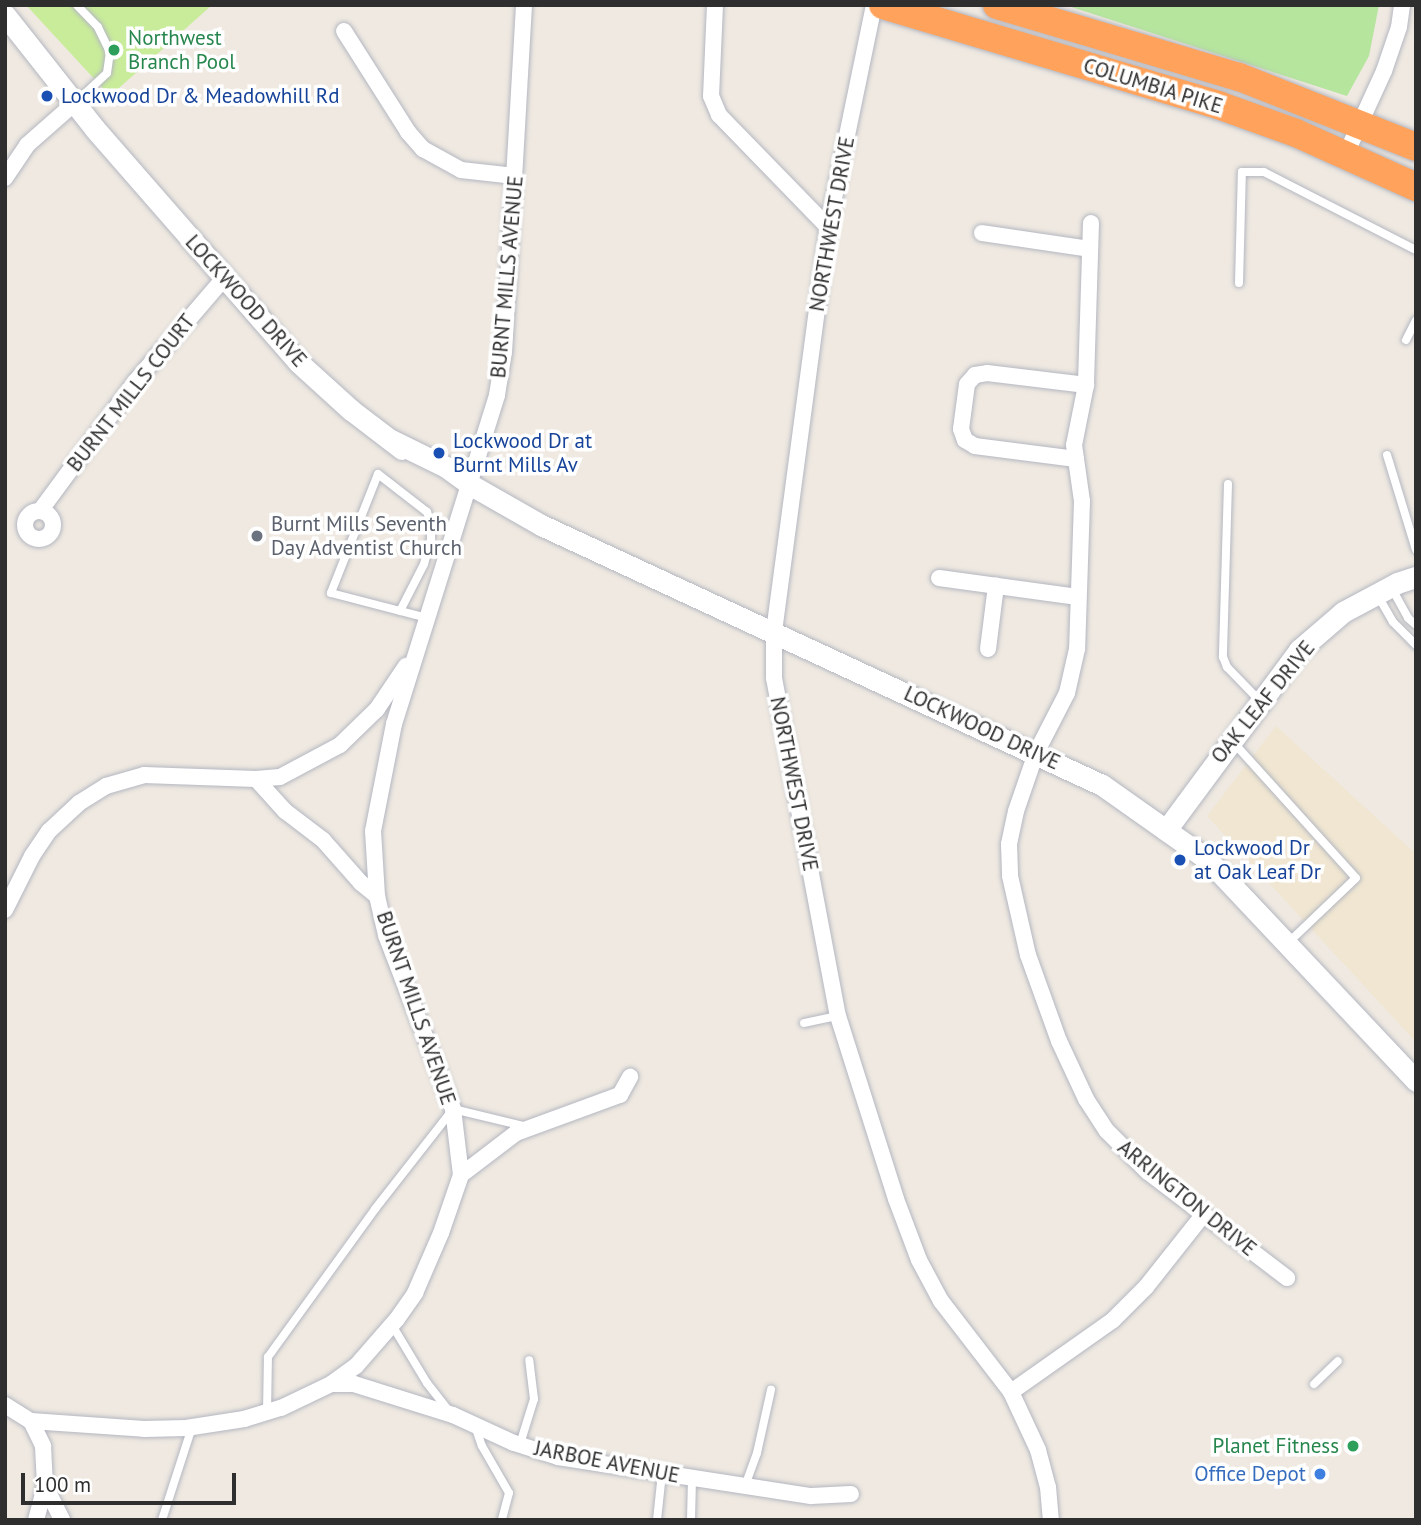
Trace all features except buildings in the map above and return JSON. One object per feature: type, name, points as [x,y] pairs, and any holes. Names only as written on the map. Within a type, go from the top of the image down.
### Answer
[{"type":"highway","name":"COLUMBIA PIKE","points":[[883,5],[1218,106],[1346,154],[1416,187]]},
{"type":"highway","name":"COLUMBIA PIKE","points":[[997,5],[1239,77],[1416,147]]},
{"type":"street","name":"BURNT MILLS AVENUE","points":[[31,1421],[144,1429],[192,1427],[267,1412],[331,1384],[356,1366],[392,1325],[415,1293],[461,1175],[453,1109],[386,934],[377,895],[374,811],[394,724],[497,395],[504,352],[524,5]]},
{"type":"street","points":[[715,5],[711,96],[719,115],[828,227]]},
{"type":"street","name":"NORTHWEST DRIVE","points":[[874,5],[828,227],[774,631],[774,678],[838,1016],[919,1259],[942,1301],[1011,1392],[1038,1450],[1048,1487],[1051,1520]]},
{"type":"street","points":[[1346,154],[1361,124],[1399,27],[1402,5]]},
{"type":"street","name":"LOCKWOOD DRIVE","points":[[5,15],[78,105],[97,113],[111,135],[114,150],[224,278],[298,362],[351,410],[440,477],[471,485],[541,525],[1102,785],[1207,859],[1416,1081]]},
{"type":"street","points":[[344,31],[408,132],[423,149],[461,170],[515,176]]},
{"type":"street","points":[[5,178],[27,145],[78,105]]},
{"type":"street","name":"ARRINGTON DRIVE","points":[[1091,223],[1086,385],[1073,444],[1082,500],[1077,649],[1067,693],[1036,753],[1016,811],[1009,844],[1010,876],[1028,955],[1050,1017],[1086,1099],[1107,1130],[1148,1172],[1287,1278]]},
{"type":"street","points":[[982,233],[1090,249]]},
{"type":"street","name":"BURNT MILLS COURT","points":[[40,510],[135,382],[224,278]]},
{"type":"street","points":[[1076,459],[975,446],[965,440],[961,429],[967,384],[975,375],[986,373],[1086,385]]},
{"type":"street","name":"OAK LEAF DRIVE","points":[[1166,830],[1259,700],[1299,650],[1343,612],[1384,590],[1416,577]]},
{"type":"street","points":[[939,578],[1079,597]]},
{"type":"street","points":[[988,649],[996,586]]},
{"type":"street","points":[[5,910],[32,856],[49,831],[79,803],[106,786],[144,775],[256,779],[280,777],[340,745],[377,709],[416,653]]},
{"type":"street","points":[[256,779],[285,811],[323,840],[361,883],[377,895]]},
{"type":"street","points":[[461,1175],[516,1133],[620,1096],[630,1077]]},
{"type":"street","points":[[1011,1392],[1062,1359],[1113,1320],[1146,1287],[1203,1215]]},
{"type":"street","name":"JARBOE AVENUE","points":[[331,1384],[354,1384],[453,1415],[558,1457],[811,1496],[851,1494]]},
{"type":"street","points":[[5,1405],[31,1421],[43,1446],[45,1486],[36,1520]]},
{"type":"street","points":[[45,1486],[62,1520]]},
{"type":"lane","points":[[77,5],[98,27],[110,52],[107,73],[78,105]]},
{"type":"lane","points":[[1239,283],[1242,172],[1264,172],[1416,250]]},
{"type":"lane","points":[[1406,340],[1416,320]]},
{"type":"lane","points":[[1387,455],[1416,550]]},
{"type":"lane","points":[[400,611],[424,565],[431,538],[431,523],[427,512],[378,474],[331,593],[400,611],[427,618]]},
{"type":"lane","points":[[1228,484],[1223,657],[1227,667],[1259,700]]},
{"type":"lane","points":[[1384,590],[1416,625]]},
{"type":"lane","points":[[1384,590],[1393,622],[1416,645]]},
{"type":"lane","points":[[1231,740],[1356,878],[1288,943]]},
{"type":"lane","points":[[804,1023],[838,1016]]},
{"type":"lane","points":[[267,1412],[268,1357],[375,1209],[453,1109],[530,1128]]},
{"type":"lane","points":[[392,1325],[428,1383],[453,1415]]},
{"type":"lane","points":[[520,1444],[534,1399],[529,1360]]},
{"type":"lane","points":[[1314,1384],[1338,1361]]},
{"type":"lane","points":[[745,1486],[757,1453],[771,1390]]},
{"type":"lane","points":[[475,1426],[482,1446],[509,1493],[502,1520]]},
{"type":"lane","points":[[162,1520],[192,1427]]},
{"type":"lane","points":[[657,1520],[663,1473]]},
{"type":"lane","points":[[691,1520],[692,1478]]},
{"type":"shaded area","points":[[1276,726],[1416,854],[1416,1042],[1207,816]]},
{"type":"green space","name":"Northwest Branch Pool","points":[[26,5],[212,5],[110,96]]},
{"type":"green space","points":[[1065,5],[1379,5],[1369,56],[1347,96]]},
{"type":"place","name":"Northwest Branch Pool","points":[[114,50]]},
{"type":"place","name":"Lockwood Dr & Meadowhill Rd","points":[[47,96]]},
{"type":"place","name":"Lockwood Dr at Burnt Mills Av","points":[[439,453]]},
{"type":"place","name":"Burnt Mills Seventh Day Adventist Church","points":[[257,536]]},
{"type":"place","name":"Lockwood Dr at Oak Leaf Dr","points":[[1180,860]]},
{"type":"place","name":"Planet Fitness","points":[[1353,1446]]},
{"type":"place","name":"Office Depot","points":[[1320,1474]]}]
